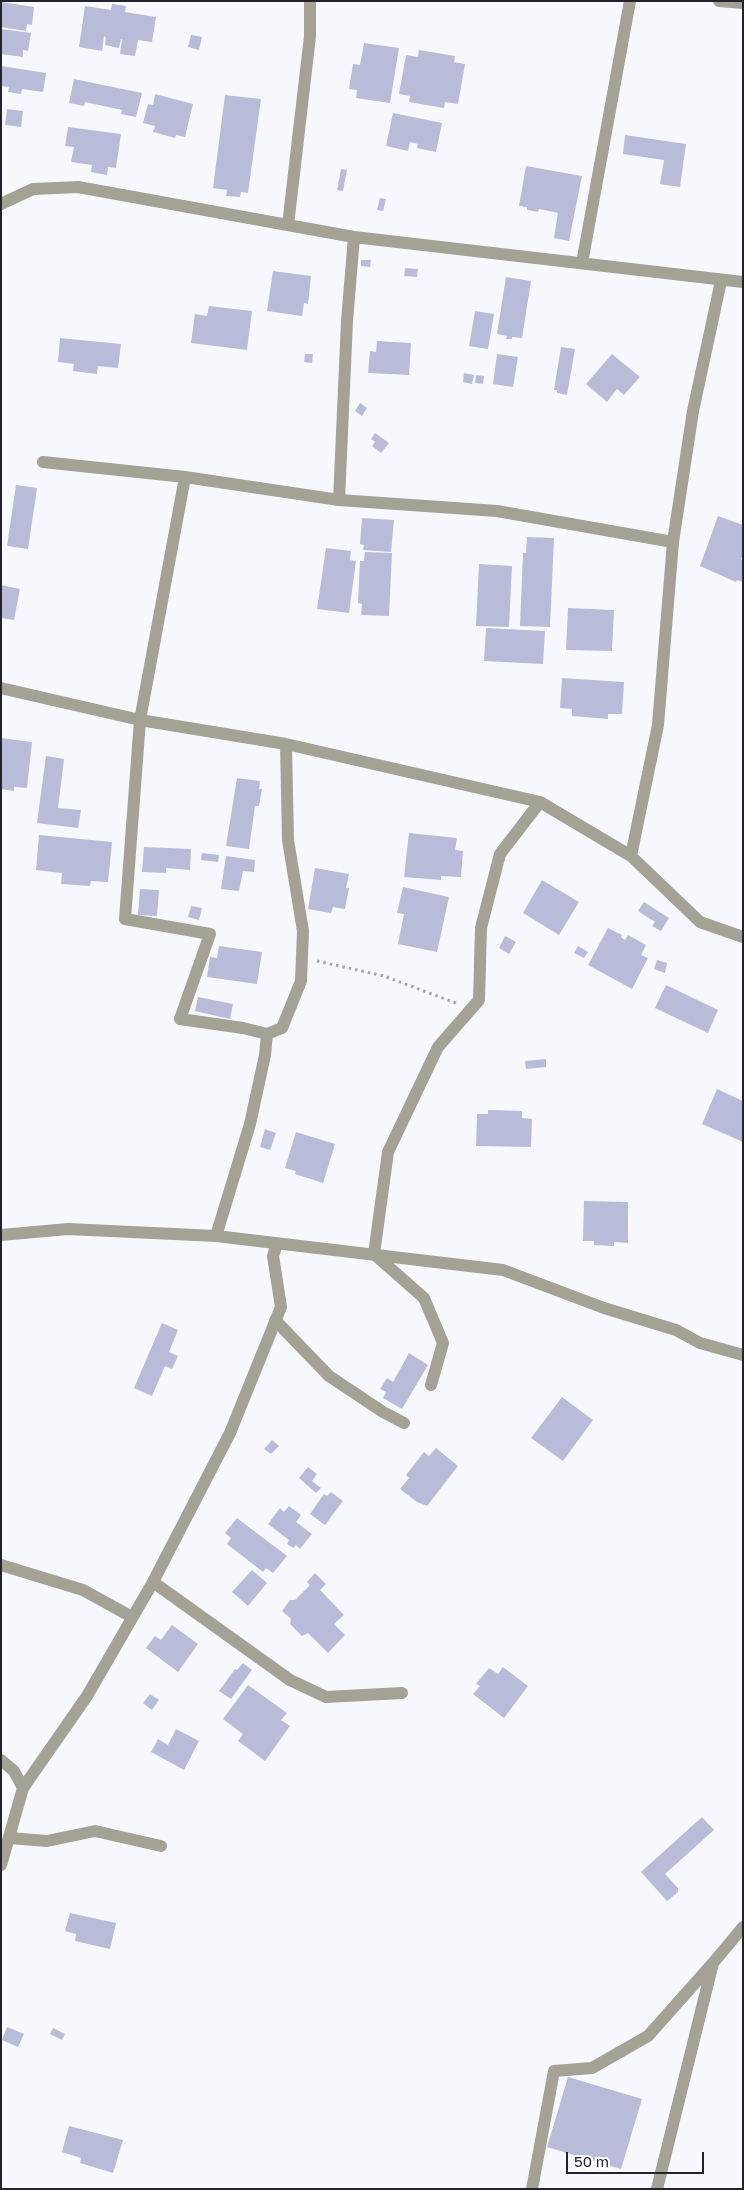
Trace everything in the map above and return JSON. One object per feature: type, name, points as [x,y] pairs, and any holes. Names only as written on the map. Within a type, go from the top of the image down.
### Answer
[{"type":"street","points":[[288,225],[310,36],[310,1]]},
{"type":"street","points":[[582,263],[630,1]]},
{"type":"street","points":[[719,1],[743,3]]},
{"type":"street","points":[[1,204],[33,189],[78,187],[354,237],[721,281],[743,282]]},
{"type":"street","points":[[339,500],[347,321],[354,237]]},
{"type":"street","points":[[631,856],[658,725],[673,542],[693,411],[721,281]]},
{"type":"street","points":[[43,462],[185,478],[339,500],[497,511],[673,542]]},
{"type":"street","points":[[185,478],[140,720],[125,919],[210,934],[180,1019],[243,1028],[267,1034],[282,1028],[301,981],[303,932],[288,840],[286,744]]},
{"type":"street","points":[[1,688],[140,720],[286,744],[540,802],[631,856],[700,922],[743,938]]},
{"type":"street","points":[[374,1254],[388,1152],[438,1047],[479,1000],[482,928],[500,854],[540,802]]},
{"type":"street","points":[[216,1236],[250,1124],[265,1055],[267,1034]]},
{"type":"street","points":[[1,1235],[68,1229],[216,1236],[503,1270],[604,1308],[676,1330],[700,1343],[743,1355]]},
{"type":"street","points":[[1,1865],[23,1788],[87,1696],[153,1582],[230,1433],[281,1307],[273,1256],[277,1244]]},
{"type":"street","points":[[374,1254],[424,1298],[443,1343],[431,1385]]},
{"type":"street","points":[[276,1320],[330,1376],[383,1412],[404,1423]]},
{"type":"street","points":[[1,1565],[83,1590],[132,1617]]},
{"type":"street","points":[[153,1582],[290,1680],[326,1698],[402,1693]]},
{"type":"street","points":[[1,1760],[14,1771],[23,1788]]},
{"type":"street","points":[[10,1838],[47,1841],[95,1831],[161,1846]]},
{"type":"street","points":[[532,2189],[554,2070],[592,2068],[648,2036],[713,1964],[743,1927]]},
{"type":"street","points":[[657,2189],[713,1964]]},
{"type":"path","points":[[302,958],[384,976],[453,1003],[479,1000]]},
{"type":"building","points":[[1,2],[34,7],[32,25],[27,24],[26,31],[1,27]]},
{"type":"building","points":[[112,4],[126,6],[125,12],[156,17],[152,42],[138,40],[135,56],[120,54],[122,39],[119,48],[105,45],[106,37],[104,36],[102,51],[79,47],[85,6],[111,10]]},
{"type":"building","points":[[1,29],[31,33],[28,51],[23,50],[23,57],[1,54]]},
{"type":"building","points":[[191,35],[202,37],[199,50],[188,47]]},
{"type":"building","points":[[364,43],[399,48],[390,103],[356,98],[357,90],[349,89],[353,64],[360,65]]},
{"type":"building","points":[[419,50],[455,56],[454,62],[465,64],[458,104],[445,102],[444,108],[409,102],[410,96],[399,94],[406,55],[418,57]]},
{"type":"building","points":[[1,66],[46,73],[43,92],[22,89],[21,94],[8,92],[9,87],[1,86]]},
{"type":"building","points":[[74,79],[142,93],[136,117],[121,114],[122,110],[85,102],[84,106],[69,103]]},
{"type":"building","points":[[155,94],[193,104],[185,137],[176,135],[175,138],[153,132],[155,126],[143,123],[148,104],[153,105]]},
{"type":"building","points":[[225,95],[261,99],[248,193],[241,192],[240,197],[226,196],[227,190],[213,188]]},
{"type":"building","points":[[7,109],[23,111],[21,127],[5,125]]},
{"type":"building","points":[[393,113],[442,123],[436,152],[417,148],[418,144],[410,142],[408,151],[386,146]]},
{"type":"building","points":[[68,127],[121,134],[116,168],[108,167],[107,175],[91,172],[92,165],[71,162],[74,147],[65,146]]},
{"type":"building","points":[[625,135],[686,144],[680,187],[660,184],[664,160],[623,154]]},
{"type":"building","points":[[526,166],[582,176],[569,241],[554,238],[558,213],[539,209],[538,212],[519,206]]},
{"type":"building","points":[[341,169],[347,170],[343,191],[337,190]]},
{"type":"building","points":[[380,198],[386,199],[383,211],[377,210]]},
{"type":"building","points":[[361,260],[371,260],[370,267],[361,266]]},
{"type":"building","points":[[405,268],[418,269],[417,277],[404,276]]},
{"type":"building","points":[[273,271],[311,276],[308,304],[304,303],[302,316],[267,311]]},
{"type":"building","points":[[506,277],[531,281],[522,338],[512,337],[512,339],[506,339],[507,336],[497,334]]},
{"type":"building","points":[[209,306],[252,311],[247,350],[191,343],[195,314],[207,316]]},
{"type":"building","points":[[475,311],[494,314],[488,349],[469,346]]},
{"type":"building","points":[[60,338],[121,344],[118,368],[98,366],[97,374],[73,371],[74,364],[58,362]]},
{"type":"building","points":[[377,341],[411,343],[409,375],[368,373],[370,351],[376,352]]},
{"type":"building","points":[[561,347],[575,349],[567,395],[557,393],[557,390],[554,390]]},
{"type":"building","points":[[305,354],[313,354],[312,363],[304,362]]},
{"type":"building","points":[[497,354],[518,357],[513,387],[493,384]]},
{"type":"building","points":[[612,354],[640,377],[624,395],[617,389],[607,402],[586,384]]},
{"type":"building","points":[[464,373],[474,375],[472,384],[463,382]]},
{"type":"building","points":[[476,375],[484,376],[483,384],[475,383]]},
{"type":"building","points":[[360,403],[367,408],[362,416],[355,411]]},
{"type":"building","points":[[375,433],[389,443],[381,453],[372,446],[375,442],[371,439]]},
{"type":"building","points":[[16,485],[37,488],[28,549],[7,546]]},
{"type":"building","points":[[718,516],[743,525],[743,555],[741,559],[743,560],[743,582],[737,580],[736,582],[700,566]]},
{"type":"building","points":[[362,518],[394,520],[391,552],[363,550],[364,545],[360,544]]},
{"type":"building","points":[[527,537],[554,538],[550,627],[520,626],[523,553],[526,553]]},
{"type":"building","points":[[326,548],[351,551],[350,560],[356,561],[349,613],[317,609]]},
{"type":"building","points":[[365,552],[392,553],[389,616],[361,615],[362,604],[358,603],[360,561],[364,561]]},
{"type":"building","points":[[479,564],[512,566],[509,627],[476,626]]},
{"type":"building","points":[[1,585],[20,589],[14,620],[1,618]]},
{"type":"building","points":[[568,608],[614,610],[612,651],[566,650]]},
{"type":"building","points":[[486,628],[545,631],[543,664],[484,661]]},
{"type":"building","points":[[562,678],[624,682],[622,714],[608,714],[608,719],[572,716],[572,709],[560,708]]},
{"type":"building","points":[[1,738],[32,742],[27,788],[14,787],[14,791],[1,789]]},
{"type":"building","points":[[46,756],[64,759],[58,808],[81,810],[78,828],[37,823]]},
{"type":"building","points":[[237,778],[260,781],[259,789],[262,789],[259,806],[255,806],[249,849],[226,846]]},
{"type":"building","points":[[409,833],[457,838],[455,850],[463,851],[461,877],[441,876],[441,880],[404,877]]},
{"type":"building","points":[[39,835],[112,842],[108,882],[91,881],[90,886],[61,884],[62,873],[36,870]]},
{"type":"building","points":[[144,847],[191,849],[190,870],[166,868],[166,873],[142,872]]},
{"type":"building","points":[[202,853],[219,855],[218,862],[201,860]]},
{"type":"building","points":[[226,856],[255,860],[254,872],[243,871],[239,891],[221,889]]},
{"type":"building","points":[[315,868],[349,874],[346,888],[349,888],[345,909],[333,907],[331,913],[308,909]]},
{"type":"building","points":[[542,880],[579,902],[559,935],[523,913]]},
{"type":"building","points":[[403,887],[449,897],[437,952],[398,944],[404,914],[397,913]]},
{"type":"building","points":[[140,889],[159,890],[157,916],[138,915]]},
{"type":"building","points":[[644,902],[669,918],[661,931],[652,926],[655,922],[638,911]]},
{"type":"building","points":[[191,906],[202,908],[199,920],[188,917]]},
{"type":"building","points":[[608,928],[622,935],[621,937],[625,940],[628,935],[646,945],[641,955],[648,958],[632,989],[588,965]]},
{"type":"building","points":[[505,936],[516,942],[509,954],[499,948]]},
{"type":"building","points":[[219,946],[262,952],[257,984],[207,977],[210,957],[217,958]]},
{"type":"building","points":[[578,946],[588,952],[584,958],[574,953]]},
{"type":"building","points":[[657,960],[667,963],[665,973],[654,969]]},
{"type":"building","points":[[666,985],[718,1010],[708,1033],[655,1008]]},
{"type":"building","points":[[198,997],[233,1004],[230,1019],[195,1011]]},
{"type":"building","points":[[546,1059],[546,1067],[526,1069],[525,1061]]},
{"type":"building","points":[[717,1089],[743,1101],[743,1142],[702,1124]]},
{"type":"building","points":[[488,1110],[522,1111],[522,1118],[532,1119],[531,1147],[476,1146],[477,1114],[488,1114]]},
{"type":"building","points":[[265,1129],[276,1133],[270,1150],[260,1147]]},
{"type":"building","points":[[296,1132],[335,1144],[323,1183],[295,1174],[296,1171],[285,1168]]},
{"type":"building","points":[[584,1201],[628,1202],[628,1243],[614,1242],[614,1246],[594,1245],[594,1241],[583,1241]]},
{"type":"building","points":[[162,1323],[178,1330],[169,1352],[178,1356],[172,1369],[165,1366],[152,1396],[134,1388]]},
{"type":"building","points":[[409,1353],[428,1365],[402,1409],[383,1398],[386,1392],[380,1389],[387,1378],[393,1382]]},
{"type":"building","points":[[562,1397],[593,1420],[563,1461],[531,1438]]},
{"type":"building","points":[[272,1440],[279,1446],[271,1454],[264,1449]]},
{"type":"building","points":[[436,1448],[458,1466],[427,1506],[417,1502],[400,1489],[409,1478],[406,1475],[424,1452],[429,1456]]},
{"type":"building","points":[[308,1467],[317,1474],[312,1481],[321,1488],[316,1493],[299,1478]]},
{"type":"building","points":[[331,1492],[343,1501],[325,1525],[310,1514],[324,1494],[327,1496]]},
{"type":"building","points":[[289,1506],[301,1515],[296,1522],[312,1534],[300,1549],[296,1545],[293,1548],[287,1544],[289,1540],[268,1524],[280,1508],[284,1512]]},
{"type":"building","points":[[237,1518],[287,1556],[273,1573],[266,1568],[263,1572],[227,1544],[231,1538],[225,1533]]},
{"type":"building","points":[[252,1570],[267,1583],[248,1606],[232,1592]]},
{"type":"building","points":[[315,1573],[326,1584],[320,1590],[344,1615],[334,1624],[345,1635],[328,1653],[308,1633],[302,1636],[290,1624],[291,1619],[282,1611],[290,1600],[295,1600],[310,1585],[307,1582]]},
{"type":"building","points":[[172,1625],[198,1644],[178,1672],[146,1648],[155,1636],[161,1640]]},
{"type":"building","points":[[243,1663],[252,1670],[231,1699],[219,1691],[235,1669],[237,1670]]},
{"type":"building","points":[[503,1667],[528,1686],[504,1718],[473,1694],[480,1686],[476,1684],[489,1668],[498,1674]]},
{"type":"building","points":[[248,1685],[287,1713],[281,1720],[290,1726],[265,1761],[238,1741],[243,1734],[223,1719]]},
{"type":"building","points":[[150,1694],[159,1700],[152,1710],[143,1703]]},
{"type":"building","points":[[176,1729],[199,1741],[184,1770],[151,1752],[158,1739],[168,1745]]},
{"type":"building","points":[[702,1817],[714,1830],[665,1874],[678,1888],[678,1892],[667,1901],[641,1872]]},
{"type":"building","points":[[70,1913],[116,1923],[110,1949],[75,1941],[76,1934],[65,1931]]},
{"type":"building","points":[[7,2027],[24,2034],[18,2047],[2,2040]]},
{"type":"building","points":[[53,2028],[65,2034],[62,2040],[50,2034]]},
{"type":"building","points":[[568,2077],[642,2099],[621,2169],[547,2147]]},
{"type":"building","points":[[69,2126],[123,2140],[113,2173],[80,2163],[81,2158],[62,2152]]}]
